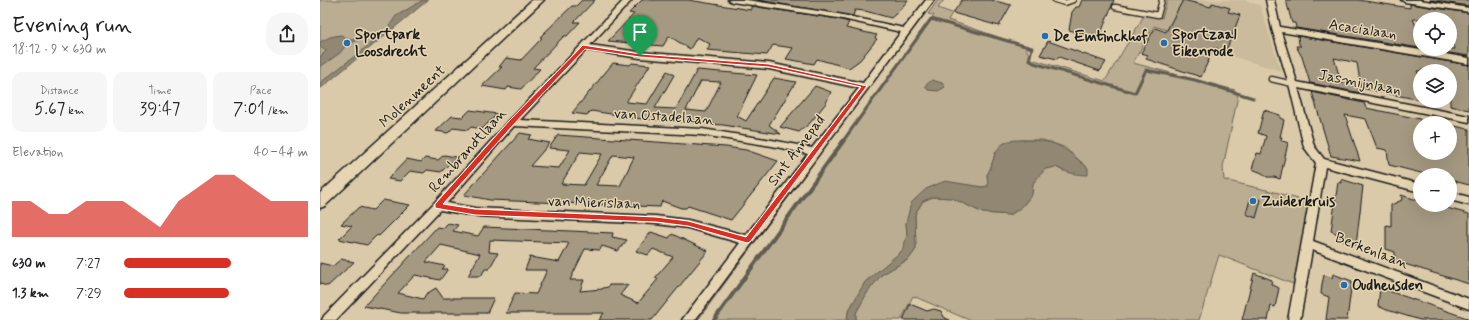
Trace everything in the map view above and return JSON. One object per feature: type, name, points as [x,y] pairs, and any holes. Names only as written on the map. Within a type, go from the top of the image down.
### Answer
[{"type":"main road","name":"Molenmeent","points":[[524,12],[532,0]]},
{"type":"main road","name":"Molenmeent","points":[[320,202],[426,105],[524,12],[539,0]]},
{"type":"street","name":"Rembrandtlaan","points":[[328,320],[438,206],[512,123],[628,0]]},
{"type":"street","points":[[732,0],[838,16],[906,31]]},
{"type":"street","name":"Sint Annepad","points":[[688,320],[930,0]]},
{"type":"street","points":[[1270,0],[1276,29],[1293,84],[1309,147],[1321,162],[1413,186]]},
{"type":"street","points":[[1406,0],[1469,10]]},
{"type":"street","name":"Acacialaan","points":[[1276,29],[1469,61]]},
{"type":"street","points":[[583,47],[640,56],[769,66],[864,86]]},
{"type":"street","name":"Jasmijnlaan","points":[[1293,84],[1390,102],[1469,119]]},
{"type":"street","name":"van Ostadelaan","points":[[512,123],[702,132],[772,143],[814,152]]},
{"type":"street","points":[[1294,320],[1321,162]]},
{"type":"street","points":[[1457,198],[1469,201]]},
{"type":"street","name":"van Mierislaan","points":[[438,206],[475,212],[656,220],[688,224],[747,240]]},
{"type":"street","name":"Berkenlaan","points":[[1308,244],[1469,304]]},
{"type":"lane","points":[[1055,0],[1065,3],[1073,0]]},
{"type":"lane","points":[[1115,7],[1158,15],[1162,0]]},
{"type":"lane","points":[[1271,79],[1293,84]]},
{"type":"shaded area","name":"Sportpark Loosdrecht","points":[[320,0],[426,0],[320,87]]},
{"type":"shaded area","points":[[423,0],[428,0],[320,89],[320,83],[385,32],[396,16]]},
{"type":"shaded area","points":[[938,0],[944,0],[938,8],[952,13],[948,20],[1025,46],[1031,59],[1105,81],[1145,14],[1162,18],[1167,0],[1183,0],[1167,30],[1154,26],[1133,63],[1235,90],[1238,96],[1223,167],[1224,180],[1279,193],[1310,203],[1293,284],[1219,255],[1199,320],[969,320],[913,296],[901,320],[856,320],[856,313],[867,293],[881,275],[909,259],[916,249],[915,214],[923,201],[933,197],[952,198],[983,213],[1010,215],[1022,207],[1032,194],[1033,183],[1045,169],[1056,167],[1063,171],[1088,168],[1064,147],[1043,140],[1022,140],[1006,142],[995,153],[991,168],[987,175],[989,186],[982,187],[960,184],[926,189],[906,223],[907,236],[902,251],[865,282],[848,312],[847,320],[715,320],[753,265],[934,15],[928,14]]},
{"type":"shaded area","points":[[1186,0],[1244,0],[1260,5],[1281,71],[1200,47],[1169,31]]},
{"type":"shaded area","points":[[340,35],[350,40],[361,39],[346,45],[340,53],[320,67],[320,57],[326,51],[320,47],[320,42],[330,37]]},
{"type":"shaded area","points":[[932,80],[942,83],[945,87],[938,91],[928,90],[925,86]]},
{"type":"shaded area","points":[[1014,140],[1034,140],[1052,143],[1065,149],[1088,168],[1088,175],[1079,175],[1056,167],[1045,169],[1033,183],[1032,194],[1022,207],[1010,215],[983,213],[952,198],[933,197],[923,201],[915,214],[916,249],[909,259],[881,275],[867,293],[856,313],[856,320],[847,320],[848,312],[865,282],[902,251],[907,236],[906,223],[911,203],[926,189],[945,181],[982,187],[988,186],[987,175],[996,152],[1002,145],[1008,141]]},
{"type":"shaded area","points":[[809,164],[812,165],[759,237],[756,235]]},
{"type":"shaded area","points":[[755,237],[758,238],[698,320],[692,320]]},
{"type":"building","points":[[582,0],[595,0],[574,22],[580,22],[533,68],[540,69],[521,89],[508,87],[506,90],[482,86],[502,67],[499,67],[506,58],[521,60],[542,38],[540,37],[572,6],[576,6]]},
{"type":"building","points":[[642,0],[688,0],[751,10],[751,6],[838,19],[849,22],[846,28],[877,35],[875,38],[877,39],[860,60],[849,68],[817,59],[814,64],[786,59],[793,48],[773,45],[767,55],[707,50],[710,44],[697,37],[690,49],[669,36],[663,46],[608,41],[634,14],[629,13]]},
{"type":"building","points":[[757,0],[908,0],[891,18],[865,11],[855,10],[853,16]]},
{"type":"building","points":[[962,0],[991,0],[1011,5],[999,26],[953,13]]},
{"type":"building","points":[[1082,0],[1114,0],[1100,36],[1092,34],[1092,36],[1069,30],[1072,12],[1076,7],[1079,7]]},
{"type":"building","points":[[1183,0],[1211,7],[1212,3],[1230,8],[1228,12],[1240,15],[1226,51],[1214,48],[1201,77],[1146,59],[1148,55],[1141,53],[1155,28],[1166,32]]},
{"type":"building","points":[[1286,0],[1358,0],[1410,8],[1410,4],[1469,13],[1469,56],[1457,54],[1457,12],[1413,12],[1413,47],[1296,28],[1295,23],[1292,23]]},
{"type":"building","points":[[1429,0],[1469,0],[1469,6]]},
{"type":"building","points":[[1298,36],[1469,65],[1469,110],[1457,107],[1457,64],[1413,64],[1413,99],[1361,88],[1357,63],[1334,58],[1341,82],[1358,85],[1361,93],[1310,83],[1302,57],[1296,46],[1301,46],[1299,44]]},
{"type":"building","points":[[1048,41],[1106,62],[1100,71],[1059,57],[1057,59],[1040,55]]},
{"type":"building","points":[[613,63],[650,65],[626,102],[647,104],[667,71],[674,75],[655,108],[676,109],[697,70],[757,75],[737,116],[746,121],[774,78],[796,82],[769,125],[781,134],[723,125],[618,117],[618,115],[591,111],[587,115],[572,113]],"holes":[[[701,81],[721,82],[706,112],[686,110]]]},
{"type":"building","points":[[815,86],[831,92],[826,103],[810,123],[799,132],[780,127]]},
{"type":"building","points":[[1312,92],[1364,103],[1366,108],[1413,118],[1413,160],[1457,160],[1457,126],[1469,129],[1469,185],[1457,182],[1457,168],[1413,168],[1413,171],[1389,165],[1387,150],[1377,148],[1366,119],[1345,115],[1360,161],[1331,156]]},
{"type":"building","points":[[470,110],[497,114],[482,129],[471,127],[468,130],[453,128],[448,133],[436,131],[452,116],[463,117]]},
{"type":"building","points":[[1264,110],[1280,115],[1280,118],[1284,120],[1280,137],[1282,137],[1281,140],[1288,143],[1280,179],[1267,177],[1252,169],[1257,153],[1261,154],[1266,136],[1258,133]]},
{"type":"building","points":[[520,133],[532,135],[528,139],[550,143],[530,166],[559,168],[570,150],[549,148],[558,135],[726,147],[746,150],[778,161],[731,220],[688,206],[686,208],[681,208],[662,201],[660,207],[490,200],[464,195]],"holes":[[[580,152],[602,154],[584,185],[561,184]],[[613,155],[634,157],[620,186],[596,185]]]},
{"type":"building","points":[[444,155],[456,157],[441,172],[427,170],[424,173],[410,171],[400,181],[388,179],[407,159],[421,162],[425,158],[438,160]]},
{"type":"building","points":[[1341,179],[1363,186],[1356,245],[1338,238],[1338,234],[1331,231],[1338,182],[1341,183]]},
{"type":"building","points":[[1401,195],[1413,199],[1413,212],[1457,212],[1457,211],[1469,214],[1469,284],[1395,261],[1395,252],[1386,249],[1386,225],[1391,226],[1391,205],[1402,200]]},
{"type":"building","points":[[1251,196],[1261,200],[1256,218],[1246,214]]},
{"type":"building","points":[[383,200],[410,205],[379,236],[377,235],[367,245],[339,239],[352,226],[341,224],[359,207],[373,210]]},
{"type":"building","points":[[448,223],[458,225],[453,231],[478,236],[484,227],[613,233],[612,237],[627,240],[618,251],[602,246],[600,250],[585,249],[570,280],[584,280],[580,291],[602,289],[608,287],[609,285],[628,285],[620,295],[638,303],[658,279],[655,278],[673,257],[653,249],[648,255],[636,251],[651,232],[669,238],[672,234],[708,251],[652,320],[599,320],[604,313],[506,313],[515,293],[536,294],[547,270],[525,270],[530,257],[559,262],[569,243],[490,240],[489,252],[498,253],[489,269],[485,269],[481,276],[468,276],[480,254],[441,245],[426,262],[445,266],[442,269],[448,269],[440,280],[415,275],[398,293],[423,299],[426,294],[436,288],[443,298],[494,298],[487,313],[401,313],[364,306],[437,227],[443,228]]},
{"type":"building","points":[[341,259],[354,262],[328,286],[320,284],[320,263],[333,266]]},
{"type":"building","points":[[1254,273],[1272,280],[1271,284],[1279,288],[1275,307],[1271,306],[1268,320],[1242,320]]},
{"type":"building","points":[[1333,274],[1352,281],[1347,320],[1326,320],[1329,297],[1321,294],[1322,284],[1324,275],[1332,278]]},
{"type":"building","points":[[1380,288],[1467,318],[1467,320],[1420,320],[1387,310],[1378,306]]},
{"type":"building","points":[[910,304],[927,311],[934,309],[941,311],[944,317],[949,320],[903,320]]},
{"type":"waterway","points":[[843,141],[931,19],[1032,48],[1029,60],[1034,63],[1135,93],[1146,70],[1195,80],[1253,98]]},
{"type":"waterway","points":[[714,320],[844,140]]},
{"type":"place","name":"De Emtinckhof","points":[[1045,36]]},
{"type":"place","name":"Sportpark Loosdrecht","points":[[347,43]]},
{"type":"place","name":"Sportzaal Eikenrode","points":[[1164,43]]},
{"type":"place","name":"Zuiderkruis","points":[[1253,201]]},
{"type":"place","name":"Oudheusden","points":[[1344,285]]},
{"type":"route","points":[[583,47],[640,56],[769,66],[864,86],[747,240],[688,224],[656,220],[475,212],[438,206],[512,123],[583,47]]}]
